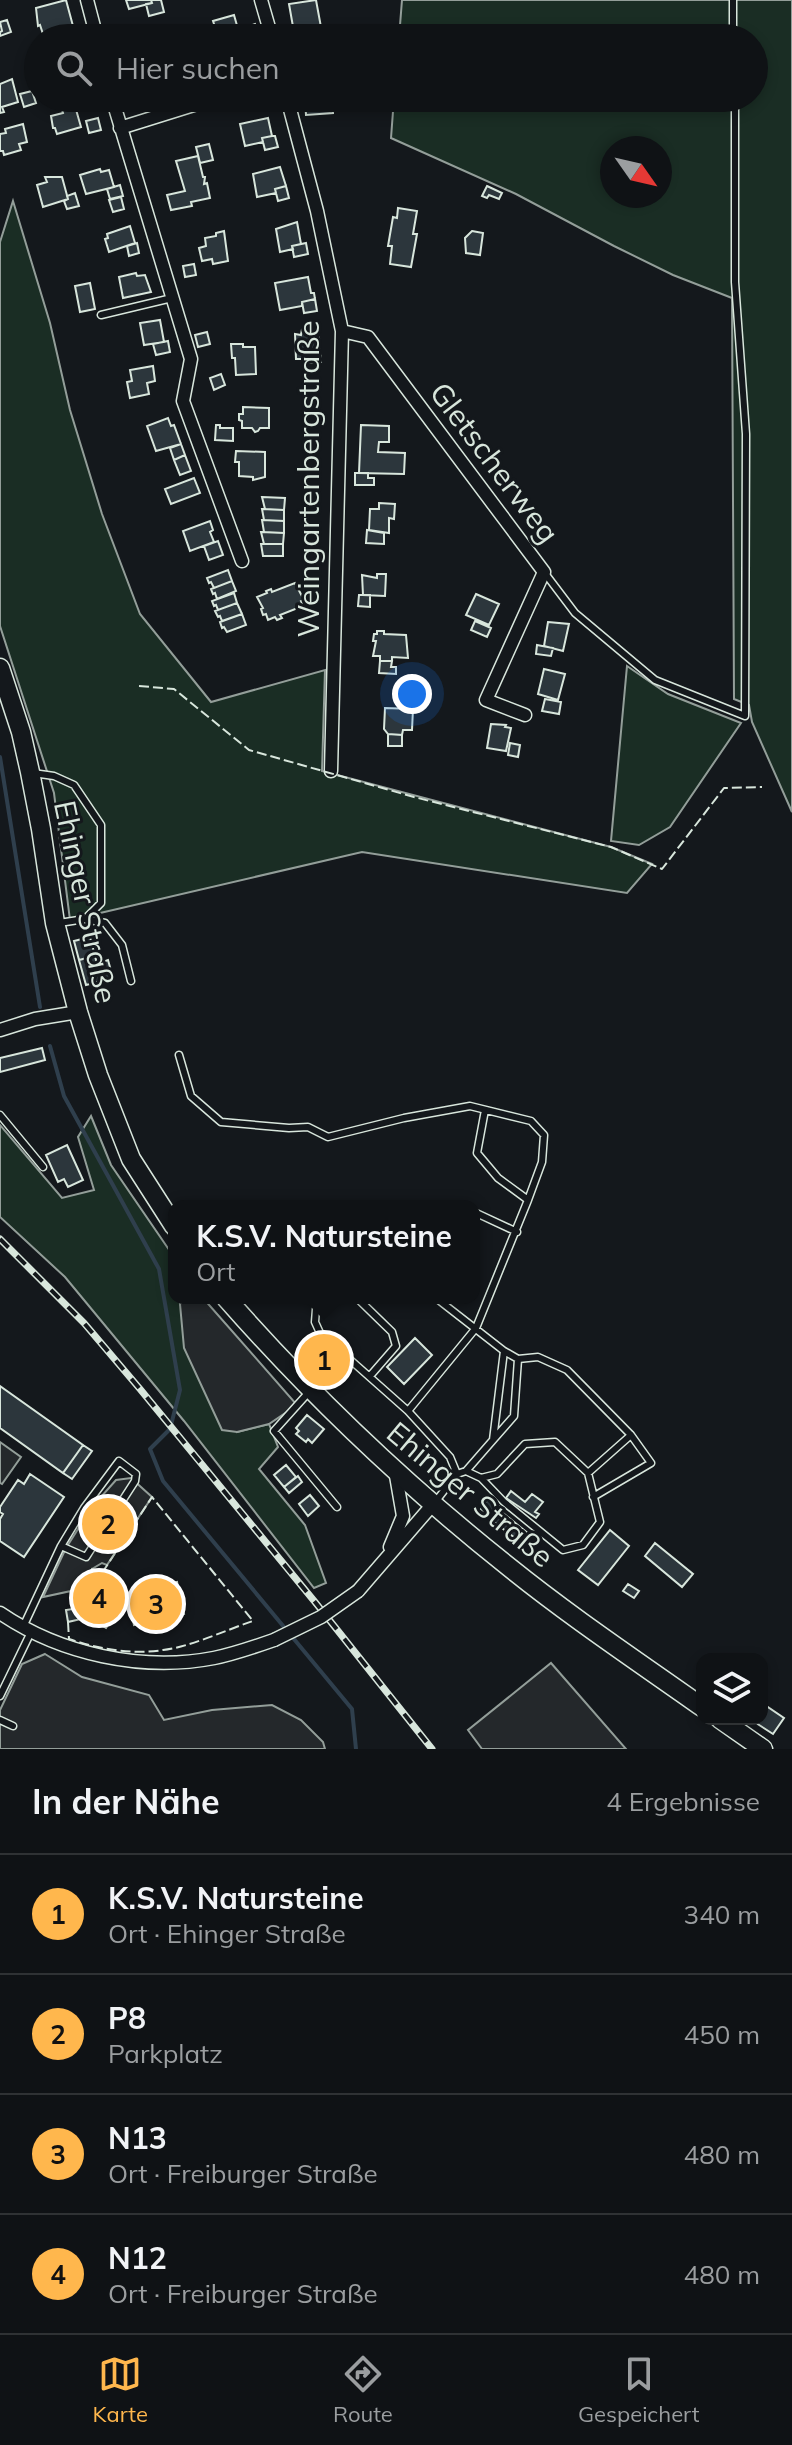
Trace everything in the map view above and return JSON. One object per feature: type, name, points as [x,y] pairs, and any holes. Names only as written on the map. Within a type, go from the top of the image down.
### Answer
[{"type":"main road","name":"Ehinger Straße","points":[[0,668],[21,732],[63,922],[78,1012],[98,1075],[131,1159],[168,1217]]},
{"type":"main road","name":"Ehinger Straße","points":[[231,1304],[259,1337],[395,1470],[509,1567],[696,1703]]},
{"type":"main road","points":[[729,1725],[763,1749]]},
{"type":"street","points":[[87,0],[93,24]]},
{"type":"street","points":[[261,0],[268,24]]},
{"type":"street","points":[[116,112],[191,359],[183,401],[242,561]]},
{"type":"street","points":[[120,128],[171,112]]},
{"type":"street","name":"Weingartenbergstraße","points":[[291,112],[317,211],[342,331],[331,771]]},
{"type":"street","name":"Gletscherweg","points":[[342,331],[368,337],[544,572],[486,700],[525,715]]},
{"type":"street","points":[[0,1030],[35,1019],[78,1012]]},
{"type":"street","points":[[377,1570],[403,1516],[395,1470]]},
{"type":"street","points":[[0,1613],[27,1629],[78,1650],[112,1658],[181,1662],[212,1658],[274,1640],[321,1617],[358,1591],[434,1503]]},
{"type":"lane","points":[[733,0],[733,24]]},
{"type":"lane","points":[[544,572],[575,613],[655,680],[745,716],[746,434],[735,282],[735,112]]},
{"type":"lane","points":[[101,315],[172,298]]},
{"type":"lane","points":[[30,772],[54,776],[74,785],[101,825],[101,903],[85,919]]},
{"type":"lane","points":[[63,922],[85,919],[105,923],[122,945],[131,981]]},
{"type":"lane","points":[[179,1055],[191,1096],[221,1122],[308,1127],[328,1137],[470,1106],[531,1121],[544,1135],[542,1162],[517,1232],[476,1328],[408,1411]]},
{"type":"lane","points":[[485,1110],[477,1153],[498,1178],[528,1200]]},
{"type":"lane","points":[[0,1115],[43,1167]]},
{"type":"lane","points":[[480,1215],[517,1232]]},
{"type":"lane","points":[[322,1304],[316,1309],[315,1322],[320,1333],[408,1411],[450,1457],[457,1474]]},
{"type":"lane","points":[[363,1304],[392,1332],[396,1346],[370,1376]]},
{"type":"lane","points":[[444,1304],[518,1359],[538,1357],[567,1370],[631,1435],[651,1463],[593,1497]]},
{"type":"lane","points":[[493,1440],[504,1351]]},
{"type":"lane","points":[[434,1503],[457,1474],[466,1471],[514,1416],[518,1359]]},
{"type":"lane","points":[[311,1389],[274,1431],[337,1507]]},
{"type":"lane","points":[[588,1473],[631,1435]]},
{"type":"lane","points":[[466,1471],[481,1478],[504,1502],[563,1550],[583,1545],[600,1522],[588,1473],[555,1442],[525,1444],[497,1474],[481,1478]]},
{"type":"lane","points":[[0,1696],[61,1546],[84,1508],[119,1461],[136,1474],[135,1481],[86,1557],[61,1546]]},
{"type":"lane","points":[[0,1720],[13,1726]]},
{"type":"green space","points":[[402,0],[792,0],[792,812],[752,722],[749,705],[734,699],[732,298],[673,275],[516,194],[391,138],[393,112],[768,112],[768,24],[400,24]]},
{"type":"green space","points":[[13,201],[50,323],[70,410],[102,514],[140,614],[211,702],[325,670],[322,771],[611,847],[652,864],[627,893],[362,852],[70,920],[54,793],[0,626],[0,242]]},
{"type":"green space","points":[[627,666],[668,694],[741,723],[670,827],[639,845],[611,841]]},
{"type":"green space","points":[[91,1116],[111,1165],[168,1248],[168,1304],[180,1304],[237,1432],[269,1424],[278,1447],[259,1469],[305,1525],[326,1583],[314,1588],[184,1421],[65,1277],[0,1217],[0,1125],[62,1198],[94,1190],[78,1137]]},
{"type":"shaded area","points":[[180,1304],[208,1304],[297,1405],[269,1424],[237,1432],[222,1430],[184,1348]]},
{"type":"shaded area","points":[[0,1442],[21,1457],[2,1484],[0,1483]]},
{"type":"shaded area","points":[[131,1478],[152,1497],[107,1565],[102,1563],[92,1569],[80,1589],[43,1597],[66,1548],[92,1507],[116,1480]]},
{"type":"shaded area","points":[[45,1654],[82,1677],[149,1695],[164,1720],[212,1710],[272,1705],[301,1720],[323,1742],[325,1749],[0,1749],[0,1710],[22,1664]]},
{"type":"shaded area","points":[[551,1663],[626,1749],[482,1749],[468,1730]]},
{"type":"building","points":[[66,0],[72,24],[38,24],[36,8]]},
{"type":"building","points":[[126,0],[151,0],[152,3],[129,9]]},
{"type":"building","points":[[151,0],[161,0],[164,12],[149,16],[146,4],[152,3]]},
{"type":"building","points":[[316,0],[320,24],[293,24],[289,4]]},
{"type":"building","points":[[234,15],[237,24],[214,24],[213,21]]},
{"type":"building","points":[[7,20],[11,32],[0,36],[0,22]]},
{"type":"building","points":[[12,79],[18,102],[2,107],[4,112],[0,113],[0,84]]},
{"type":"building","points":[[77,112],[81,127],[57,134],[51,116]]},
{"type":"building","points":[[306,112],[333,112],[333,113],[306,115]]},
{"type":"building","points":[[98,118],[101,130],[89,133],[86,121]]},
{"type":"building","points":[[268,118],[272,136],[262,138],[263,142],[245,146],[240,124]]},
{"type":"building","points":[[23,124],[27,142],[19,144],[21,150],[4,155],[0,151],[0,134],[6,133],[5,129]]},
{"type":"building","points":[[275,136],[278,147],[265,150],[262,138]]},
{"type":"building","points":[[209,144],[213,160],[200,163],[196,147]]},
{"type":"building","points":[[198,156],[210,198],[171,210],[167,195],[185,191],[176,161]]},
{"type":"building","points":[[280,167],[286,186],[275,189],[276,193],[257,197],[253,174]]},
{"type":"building","points":[[100,169],[101,172],[109,170],[114,187],[86,194],[80,175]]},
{"type":"building","points":[[45,177],[62,177],[68,199],[43,207],[37,185],[47,182]]},
{"type":"building","points":[[120,185],[123,196],[110,199],[107,189]]},
{"type":"building","points":[[286,186],[289,198],[278,201],[275,189]]},
{"type":"building","points":[[487,186],[502,193],[499,199],[482,196]]},
{"type":"building","points":[[75,193],[79,206],[67,209],[64,201]]},
{"type":"building","points":[[121,197],[124,209],[113,212],[109,200]]},
{"type":"building","points":[[398,208],[417,211],[413,234],[417,234],[411,267],[390,264],[392,246],[388,246],[393,217],[397,218]]},
{"type":"building","points":[[297,222],[301,244],[280,252],[276,229]]},
{"type":"building","points":[[130,226],[135,243],[109,252],[105,239],[108,238],[107,234]]},
{"type":"building","points":[[224,231],[228,261],[213,264],[212,259],[202,261],[199,248],[206,246],[205,238]]},
{"type":"building","points":[[472,231],[483,233],[480,255],[466,253],[465,238]]},
{"type":"building","points":[[137,243],[139,253],[129,256],[127,246]]},
{"type":"building","points":[[306,243],[308,254],[294,257],[292,246]]},
{"type":"building","points":[[194,264],[196,275],[185,277],[183,266]]},
{"type":"building","points":[[136,273],[137,276],[145,275],[151,292],[123,298],[119,277]]},
{"type":"building","points":[[308,277],[315,299],[302,302],[302,306],[280,310],[275,283]]},
{"type":"building","points":[[90,283],[95,309],[80,312],[75,286]]},
{"type":"building","points":[[315,299],[317,311],[304,313],[302,302]]},
{"type":"building","points":[[160,320],[164,342],[144,345],[140,323]]},
{"type":"building","points":[[302,329],[312,330],[313,339],[319,338],[321,362],[305,363],[305,359],[296,359],[295,334],[301,335]]},
{"type":"building","points":[[207,332],[210,344],[198,347],[195,335]]},
{"type":"building","points":[[168,341],[170,352],[156,355],[153,344]]},
{"type":"building","points":[[231,344],[255,347],[256,374],[236,375]]},
{"type":"building","points":[[153,366],[155,381],[147,383],[149,394],[130,398],[127,382],[132,381],[130,370]]},
{"type":"building","points":[[221,374],[225,385],[214,390],[210,378]]},
{"type":"building","points":[[243,407],[269,408],[269,428],[260,428],[255,432],[252,428],[242,428],[239,414],[243,414]]},
{"type":"building","points":[[168,418],[181,444],[156,451],[147,426]]},
{"type":"building","points":[[216,425],[233,428],[233,441],[215,440]]},
{"type":"building","points":[[361,425],[389,426],[389,442],[379,442],[378,452],[405,453],[404,474],[359,473]]},
{"type":"building","points":[[181,444],[185,455],[174,460],[170,448]]},
{"type":"building","points":[[236,451],[265,452],[265,477],[253,480],[253,477],[239,476]]},
{"type":"building","points":[[185,455],[191,471],[180,475],[174,460]]},
{"type":"building","points":[[355,473],[368,473],[368,478],[374,478],[374,485],[355,485]]},
{"type":"building","points":[[194,478],[200,493],[171,504],[165,489]]},
{"type":"building","points":[[262,497],[285,498],[284,510],[265,509]]},
{"type":"building","points":[[379,503],[395,504],[394,519],[389,518],[389,533],[369,530],[370,509],[379,509]]},
{"type":"building","points":[[262,509],[284,510],[284,521],[264,520]]},
{"type":"building","points":[[262,520],[284,521],[284,533],[264,532]]},
{"type":"building","points":[[210,521],[214,542],[190,551],[183,531]]},
{"type":"building","points":[[367,530],[384,533],[384,544],[366,543]]},
{"type":"building","points":[[261,532],[284,533],[283,544],[264,544]]},
{"type":"building","points":[[218,541],[223,555],[209,560],[204,546]]},
{"type":"building","points":[[261,544],[283,544],[283,556],[263,556]]},
{"type":"building","points":[[228,570],[232,581],[214,588],[209,583],[207,578]]},
{"type":"building","points":[[377,574],[386,574],[385,596],[363,595],[362,575],[377,578]]},
{"type":"building","points":[[232,581],[236,591],[217,599],[211,589]]},
{"type":"building","points":[[295,583],[304,600],[301,601],[303,606],[280,615],[282,618],[277,620],[275,617],[268,620],[257,597],[271,589],[272,592]]},
{"type":"building","points":[[234,593],[237,603],[218,610],[214,606],[212,601]]},
{"type":"building","points":[[476,594],[499,604],[489,625],[466,615]]},
{"type":"building","points":[[359,595],[370,595],[370,607],[358,606]]},
{"type":"building","points":[[237,603],[242,614],[222,621],[218,617],[215,611]]},
{"type":"building","points":[[242,614],[246,625],[227,632],[222,628],[220,622]]},
{"type":"building","points":[[475,621],[491,628],[487,637],[471,630]]},
{"type":"building","points":[[548,622],[569,624],[563,651],[544,646]]},
{"type":"building","points":[[377,631],[406,635],[408,658],[392,657],[392,661],[380,661],[380,656],[373,656],[374,634]]},
{"type":"building","points":[[537,645],[553,648],[551,656],[536,654]]},
{"type":"building","points":[[380,661],[392,661],[391,667],[396,667],[396,674],[379,673]]},
{"type":"building","points":[[544,669],[565,674],[558,700],[538,694]]},
{"type":"building","points":[[545,699],[561,702],[559,714],[542,711]]},
{"type":"building","points":[[385,708],[413,709],[412,730],[403,730],[402,735],[388,734],[384,729]]},
{"type":"building","points":[[491,724],[511,728],[506,751],[487,748]]},
{"type":"building","points":[[388,734],[402,735],[402,746],[388,746]]},
{"type":"building","points":[[510,743],[520,745],[518,757],[508,755]]},
{"type":"building","points":[[90,937],[95,956],[79,960],[74,941]]},
{"type":"building","points":[[95,956],[97,964],[108,960],[113,978],[86,985],[79,960]]},
{"type":"building","points":[[42,1048],[45,1060],[0,1072],[0,1058]]},
{"type":"building","points":[[67,1145],[83,1180],[68,1187],[64,1179],[58,1182],[46,1155]]},
{"type":"building","points":[[415,1338],[432,1355],[404,1384],[387,1367]]},
{"type":"building","points":[[318,1342],[342,1363],[340,1366],[344,1371],[334,1382],[305,1357]]},
{"type":"building","points":[[0,1386],[83,1445],[63,1473],[0,1428]]},
{"type":"building","points":[[307,1415],[324,1429],[312,1443],[296,1434],[299,1431],[296,1428]]},
{"type":"building","points":[[83,1445],[92,1451],[72,1479],[63,1473]]},
{"type":"building","points":[[286,1465],[296,1477],[284,1487],[274,1475]]},
{"type":"building","points":[[30,1474],[64,1497],[24,1557],[0,1541],[0,1519],[3,1514],[0,1507],[18,1480],[24,1484]]},
{"type":"building","points":[[298,1476],[302,1482],[289,1493],[284,1487]]},
{"type":"building","points":[[511,1491],[525,1502],[532,1494],[543,1502],[535,1512],[539,1514],[536,1518],[506,1498]]},
{"type":"building","points":[[310,1495],[319,1506],[308,1516],[299,1504]]},
{"type":"building","points":[[489,1498],[530,1535],[523,1544],[481,1509]]},
{"type":"building","points":[[610,1530],[629,1546],[598,1585],[578,1570]]},
{"type":"building","points":[[655,1543],[693,1574],[682,1587],[645,1556]]},
{"type":"building","points":[[92,1569],[113,1581],[119,1609],[106,1628],[85,1613],[81,1614],[81,1619],[68,1622],[66,1610],[85,1607],[80,1589]]},
{"type":"building","points":[[177,1582],[184,1614],[134,1625],[127,1593]]},
{"type":"building","points":[[628,1584],[639,1591],[634,1598],[623,1591]]},
{"type":"building","points":[[768,1707],[784,1718],[773,1734],[759,1725],[768,1725]]},
{"type":"waterway","points":[[0,757],[40,1007]]},
{"type":"waterway","points":[[50,1046],[64,1096],[159,1269],[180,1390],[170,1429],[150,1449],[163,1481],[352,1709],[356,1749]]},
{"type":"railway","points":[[0,1239],[84,1323],[140,1389],[432,1749]]},
{"type":"fence","points":[[139,686],[174,689],[249,750],[414,797],[611,847],[662,869],[724,788],[762,787]]},
{"type":"fence","points":[[68,1622],[69,1639],[103,1648],[139,1652],[185,1645],[253,1621],[152,1497],[104,1570],[97,1572]]},
{"type":"place","name":"K.S.V. Natursteine","points":[[324,1360]]},
{"type":"place","name":"P8","points":[[108,1524]]},
{"type":"place","name":"N12","points":[[99,1598]]},
{"type":"place","name":"N13","points":[[156,1604]]}]
